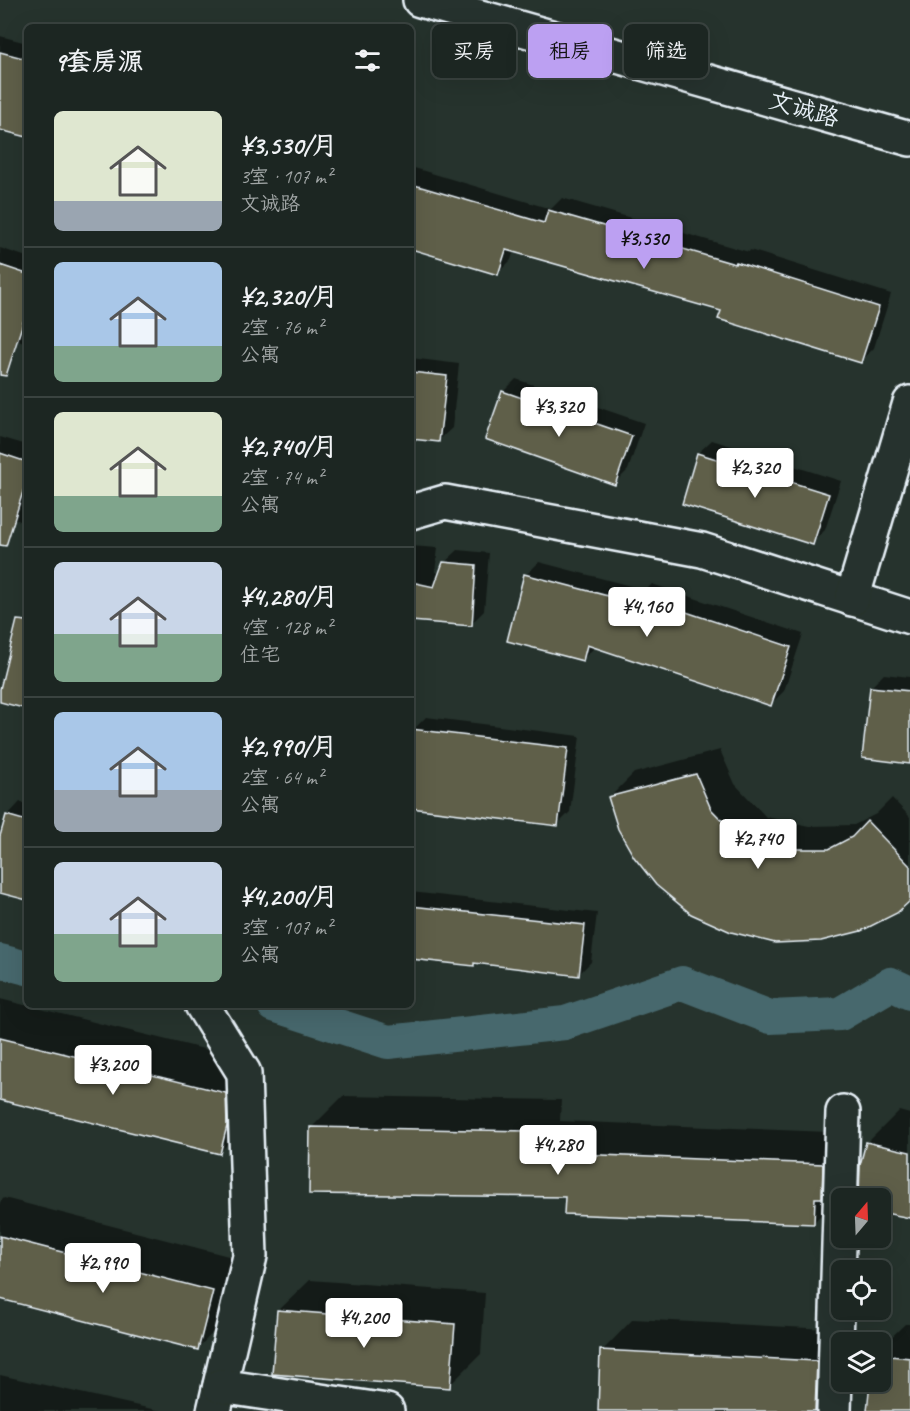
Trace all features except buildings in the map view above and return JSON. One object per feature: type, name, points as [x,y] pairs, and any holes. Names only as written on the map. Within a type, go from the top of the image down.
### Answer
[{"type":"street","name":"文诚路","points":[[420,0],[910,139]]},
{"type":"street","points":[[852,598],[910,403]]},
{"type":"street","points":[[414,512],[445,502],[702,550],[910,617]]},
{"type":"street","points":[[204,1008],[244,1073],[250,1256],[217,1398],[387,1411]]},
{"type":"street","points":[[834,1411],[843,1112]]},
{"type":"waterway","points":[[0,961],[24,967]]},
{"type":"waterway","points":[[283,1008],[388,1042],[565,1023],[682,983],[770,1017],[840,1014],[891,984],[910,993]]}]
